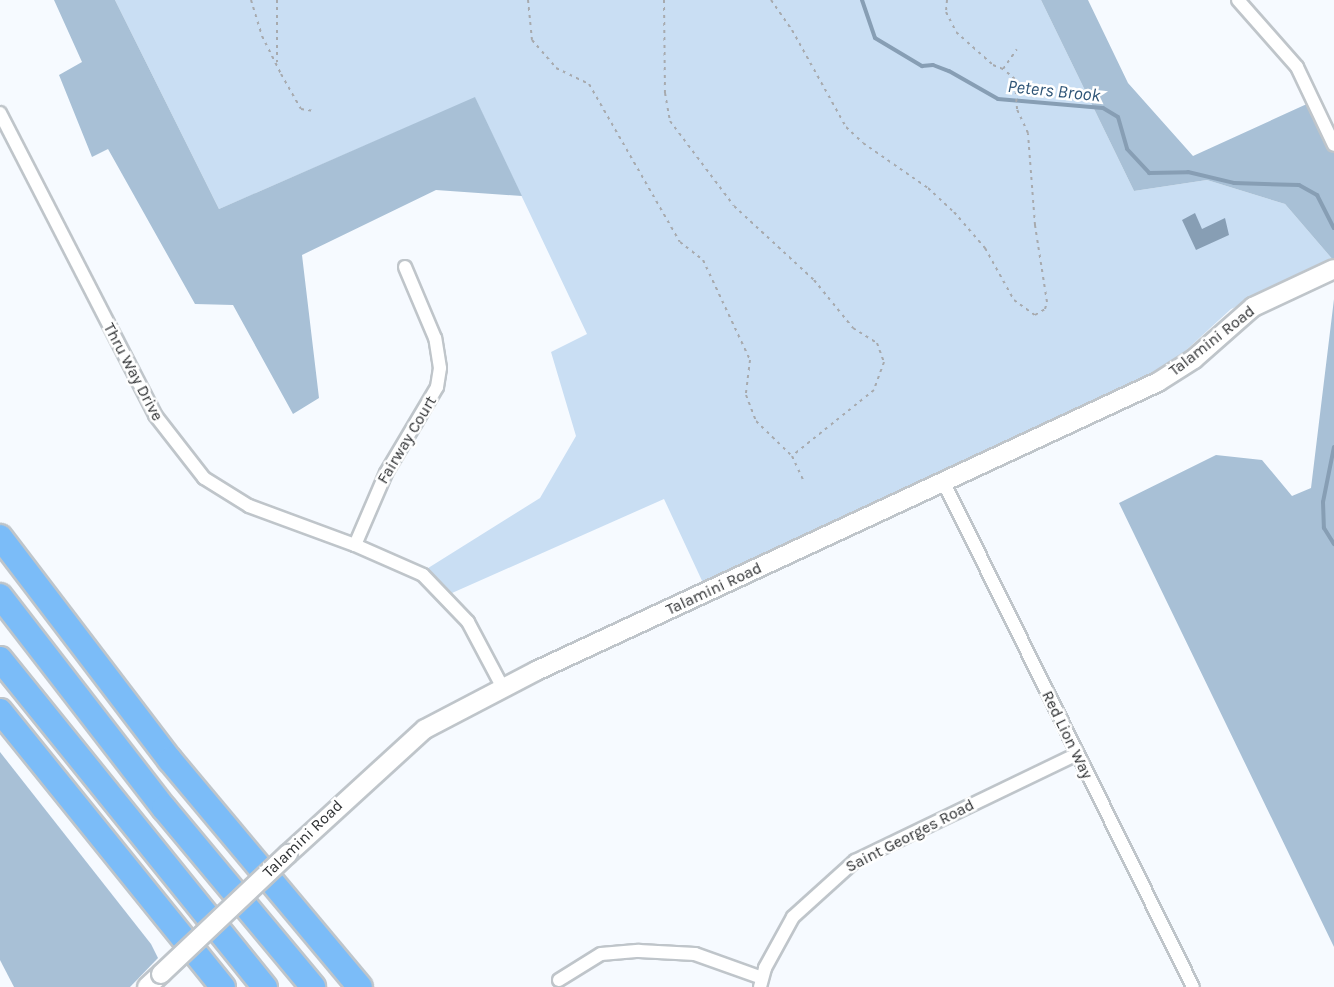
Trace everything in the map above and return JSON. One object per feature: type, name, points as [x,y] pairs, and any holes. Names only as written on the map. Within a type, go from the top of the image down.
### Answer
[{"type":"highway","points":[[0,537],[170,760],[360,987]]},
{"type":"highway","points":[[0,596],[164,808],[313,987]]},
{"type":"highway","points":[[0,659],[265,987]]},
{"type":"highway","points":[[0,711],[224,987]]},
{"type":"street","points":[[1240,0],[1297,67],[1334,145]]},
{"type":"street","name":"Thru Way Drive","points":[[0,112],[155,415],[204,478],[232,498],[356,544],[423,575],[454,604],[468,622],[503,688]]},
{"type":"street","name":"Fairway Court","points":[[356,544],[386,473],[437,387],[440,368],[435,338],[405,267]]},
{"type":"street","name":"Talamini Road","points":[[147,987],[425,729],[503,688],[1158,382],[1194,359],[1253,308],[1334,269]]},
{"type":"street","name":"Red Lion Way","points":[[943,481],[1193,987]]},
{"type":"street","name":"Saint Georges Road","points":[[761,983],[793,917],[855,861],[1077,754]]},
{"type":"street","points":[[559,980],[601,954],[639,951],[695,954],[761,983]]},
{"type":"path","points":[[251,0],[277,64],[301,109],[314,111]]},
{"type":"path","points":[[276,0],[277,64]]},
{"type":"path","points":[[528,0],[532,40],[556,68],[589,84],[680,242],[703,260],[750,360],[746,395],[756,421],[792,456],[803,480]]},
{"type":"path","points":[[664,0],[665,93],[670,121],[734,207],[814,280],[853,328],[877,343],[884,362],[874,390],[792,456]]},
{"type":"path","points":[[771,0],[792,30],[846,127],[863,143],[928,188],[954,212],[985,248],[1014,300],[1035,315],[1045,309],[1046,290],[1035,225],[1028,133],[1017,109],[1015,79],[978,54],[956,32],[946,12],[947,0]]},
{"type":"path","points":[[1003,69],[1017,49]]},
{"type":"shaded area","points":[[54,0],[115,0],[219,209],[475,97],[522,196],[436,190],[302,255],[319,398],[293,414],[233,305],[195,304],[108,149],[92,157],[59,75],[82,62]]},
{"type":"shaded area","points":[[115,0],[1041,0],[1134,191],[1207,180],[1285,204],[1334,261],[1334,267],[1231,309],[1170,365],[704,585],[664,499],[443,597],[417,575],[540,498],[576,436],[551,352],[587,334],[475,98],[219,209]]},
{"type":"shaded area","points":[[1041,0],[1088,0],[1128,83],[1193,156],[1309,103],[1334,151],[1334,261],[1285,204],[1207,180],[1134,191]]},
{"type":"shaded area","points":[[1195,213],[1202,229],[1225,218],[1229,235],[1196,250],[1182,220]]},
{"type":"shaded area","points":[[1334,299],[1334,947],[1119,503],[1216,455],[1262,460],[1292,496],[1311,488]]},
{"type":"shaded area","points":[[0,752],[151,944],[158,958],[130,987],[14,987],[0,960]]},
{"type":"waterway","name":"Peters Brook","points":[[862,0],[875,38],[922,66],[933,65],[949,71],[998,99],[1103,108],[1118,117],[1127,149],[1149,173],[1188,172],[1234,183],[1299,185],[1317,195],[1334,228]]},
{"type":"waterway","name":"Peters Brook","points":[[1334,447],[1323,502],[1324,528],[1334,544]]}]
